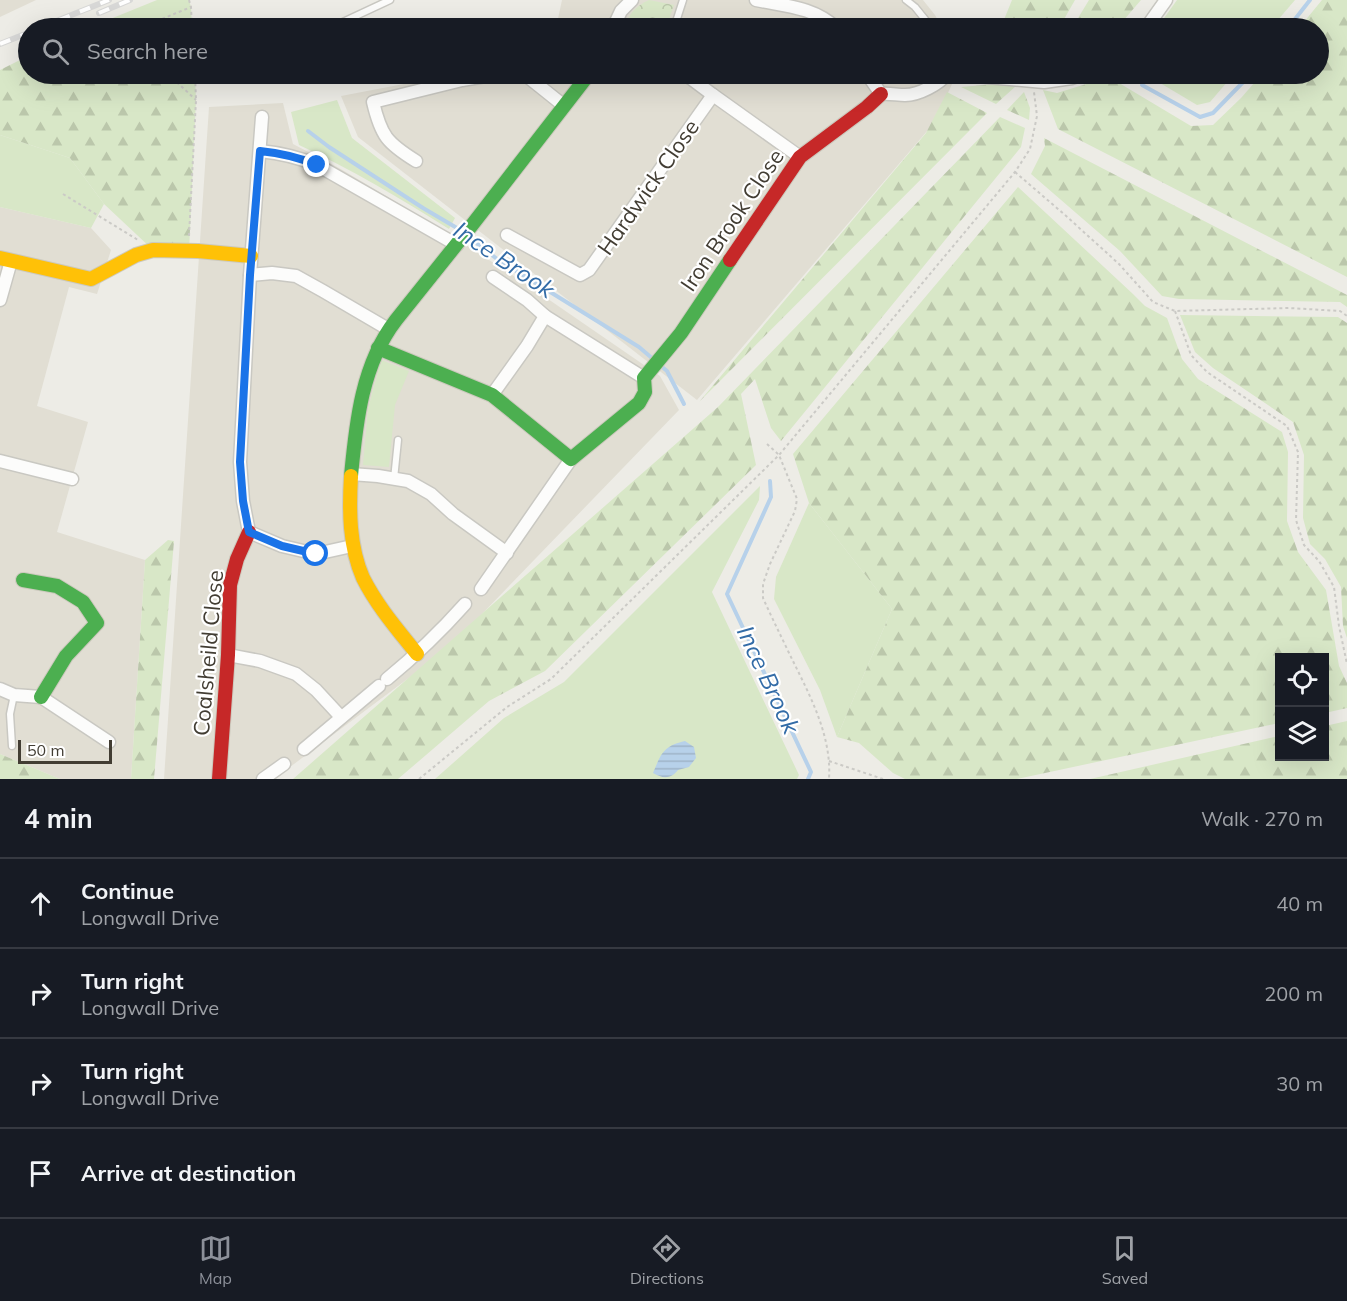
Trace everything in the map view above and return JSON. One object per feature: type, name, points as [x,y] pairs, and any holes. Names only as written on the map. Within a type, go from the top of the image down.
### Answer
[{"type":"street","points":[[618,18],[632,0]]},
{"type":"street","points":[[756,0],[806,10],[825,18]]},
{"type":"street","points":[[1153,18],[1166,0]]},
{"type":"street","points":[[416,161],[396,149],[384,135],[373,102],[446,84]]},
{"type":"street","points":[[537,84],[564,105]]},
{"type":"street","points":[[417,654],[372,593],[360,570],[352,546],[351,474],[366,377],[388,329],[459,242],[581,84]]},
{"type":"street","points":[[698,84],[800,157]]},
{"type":"street","points":[[874,84],[881,94],[910,95],[934,84]]},
{"type":"street","name":"Iron Brook Close","points":[[646,376],[681,333],[800,157],[881,94]]},
{"type":"street","name":"Hardwick Close","points":[[507,235],[580,275],[589,270],[713,95]]},
{"type":"street","points":[[261,117],[240,462],[243,501],[249,532],[282,546],[316,554],[352,546]]},
{"type":"street","points":[[260,151],[301,158],[317,165],[459,242]]},
{"type":"street","points":[[0,300],[5,259],[91,279],[136,255],[153,250],[251,256]]},
{"type":"street","points":[[250,275],[272,273],[296,276],[388,329]]},
{"type":"street","points":[[481,589],[571,459],[639,403],[645,392],[646,376],[545,316],[527,300],[493,277]]},
{"type":"street","points":[[492,395],[545,316]]},
{"type":"street","points":[[378,348],[492,395],[571,459]]},
{"type":"street","points":[[0,461],[72,480]]},
{"type":"street","points":[[351,474],[408,481],[431,494],[507,553]]},
{"type":"street","name":"Coalsheild Close","points":[[219,779],[228,655],[230,585],[237,559],[249,532]]},
{"type":"street","points":[[23,580],[57,586],[83,602],[97,622],[66,656],[42,697]]},
{"type":"street","points":[[304,749],[417,654],[465,604]]},
{"type":"street","points":[[228,655],[260,661],[296,674],[316,690],[341,717]]},
{"type":"street","points":[[0,688],[14,695],[42,697],[109,742]]},
{"type":"street","points":[[263,779],[284,764]]},
{"type":"lane","points":[[351,18],[390,0]]},
{"type":"lane","points":[[677,18],[683,0]]},
{"type":"lane","points":[[906,0],[924,18]]},
{"type":"lane","points":[[394,479],[398,440]]},
{"type":"lane","points":[[12,746],[10,714],[14,695]]},
{"type":"path","points":[[189,0],[192,18]]},
{"type":"path","points":[[164,18],[191,7]]},
{"type":"path","points":[[179,84],[196,100]]},
{"type":"path","points":[[194,251],[195,84]]},
{"type":"path","points":[[419,779],[507,707],[551,679],[779,455],[1015,172],[1030,150],[1037,116],[1033,84]]},
{"type":"path","points":[[1015,172],[1119,264],[1153,302],[1175,311],[1289,308],[1340,311],[1347,316]]},
{"type":"path","points":[[63,194],[153,250]]},
{"type":"path","points":[[1175,311],[1191,355],[1207,372],[1287,426],[1298,452],[1296,520],[1304,545],[1319,561],[1334,587],[1347,664]]},
{"type":"path","points":[[767,444],[779,455],[796,499],[795,511],[763,584],[763,598],[808,692],[826,739],[829,779]]},
{"type":"path","points":[[829,761],[883,779]]},
{"type":"shaded area","points":[[0,0],[36,0],[0,17]]},
{"type":"shaded area","points":[[562,0],[923,0],[937,18],[558,18]]},
{"type":"shaded area","points":[[404,84],[952,84],[934,123],[697,400],[358,137],[341,96]]},
{"type":"shaded area","points":[[283,103],[293,144],[339,168],[440,228],[660,376],[679,410],[450,647],[274,779],[164,779],[209,107]]},
{"type":"shaded area","points":[[0,207],[91,228],[111,250],[97,294],[69,287],[37,406],[88,422],[57,532],[145,560],[131,779],[60,779],[0,754]]},
{"type":"green space","points":[[157,0],[189,0],[191,7],[192,18],[113,18]]},
{"type":"green space","points":[[649,0],[674,5],[669,18],[629,18],[640,5]]},
{"type":"green space","points":[[1012,0],[1075,0],[1065,18],[1005,18]]},
{"type":"green space","points":[[1089,0],[1141,0],[1126,18],[1078,18]]},
{"type":"green space","points":[[1177,0],[1295,0],[1280,18],[1164,18]]},
{"type":"green space","points":[[1322,0],[1347,0],[1347,277],[1058,129],[1043,90],[1057,93],[1086,84],[1121,84],[1191,126],[1213,125],[1253,84],[1329,84],[1329,18],[1307,18]]},
{"type":"green space","points":[[18,61],[18,84],[179,84],[196,100],[189,251],[153,250],[104,204],[70,158],[0,135],[0,70]]},
{"type":"green space","points":[[176,84],[195,84],[196,100]]},
{"type":"green space","points":[[995,84],[1016,86],[996,104],[961,87]]},
{"type":"green space","points":[[1162,84],[1225,84],[1210,102],[1197,105]]},
{"type":"green space","points":[[947,92],[987,113],[699,402],[926,133]]},
{"type":"green space","points":[[1024,92],[1030,108],[1029,120],[1007,110]]},
{"type":"green space","points":[[337,100],[352,138],[455,218],[449,229],[375,184],[299,145],[291,112]]},
{"type":"green space","points":[[1000,117],[1025,128],[1021,147],[781,441],[771,428],[755,379],[741,394],[756,465],[545,671],[489,701],[398,779],[293,779],[718,407]]},
{"type":"green space","points":[[0,135],[70,158],[104,204],[91,228],[0,207]]},
{"type":"green space","points":[[1044,138],[1347,295],[1347,307],[1340,302],[1179,299],[1162,296],[1120,251],[1031,174],[1045,146]]},
{"type":"green space","points":[[1018,187],[1145,306],[1167,318],[1182,359],[1198,379],[1282,432],[1288,452],[1287,521],[1298,552],[1326,590],[1339,666],[1347,683],[1347,708],[1329,712],[1329,653],[1275,653],[1275,724],[1017,779],[905,779],[893,773],[859,743],[837,737],[892,609],[809,503],[793,454]]},
{"type":"green space","points":[[1180,315],[1338,317],[1347,323],[1347,638],[1343,626],[1341,587],[1325,559],[1310,544],[1303,518],[1304,455],[1293,422],[1213,368],[1195,352]]},
{"type":"green space","points":[[381,360],[409,371],[395,405],[389,467],[363,465],[368,409]]},
{"type":"green space","points":[[760,486],[759,500],[712,592],[799,775],[797,779],[435,779],[504,718],[564,682]]},
{"type":"green space","points":[[809,503],[892,609],[837,737],[820,690],[774,599],[776,577]]},
{"type":"green space","points":[[168,540],[174,541],[154,779],[131,779],[145,560]]},
{"type":"green space","points":[[1347,721],[1347,779],[1090,779],[1275,737],[1275,761],[1329,761],[1329,725]]},
{"type":"green space","points":[[0,754],[60,779],[0,779]]},
{"type":"water","points":[[685,741],[694,747],[696,758],[689,767],[678,770],[667,777],[653,773],[667,748]]},
{"type":"waterway","points":[[1296,18],[1310,0]]},
{"type":"waterway","points":[[1142,85],[1200,117],[1213,113],[1241,84]]},
{"type":"waterway","name":"Ince Brook","points":[[308,131],[329,147],[462,231]]},
{"type":"waterway","name":"Ince Brook","points":[[470,238],[497,259],[639,347],[653,359]]},
{"type":"waterway","name":"Ince Brook","points":[[661,366],[667,371],[684,404]]},
{"type":"waterway","name":"Ince Brook","points":[[770,481],[771,497],[727,594],[811,772],[808,779]]},
{"type":"railway","points":[[64,18],[109,0]]},
{"type":"railway","points":[[99,13],[130,0]]},
{"type":"railway","points":[[0,44],[18,37]]},
{"type":"traffic: fast","points":[[351,476],[355,435],[363,394],[375,355],[385,337],[581,84]]},
{"type":"traffic: fast","points":[[378,348],[492,395],[571,459],[639,403],[645,392],[644,378],[681,333],[730,260]]},
{"type":"traffic: fast","points":[[23,580],[57,586],[83,602],[97,623],[66,656],[41,697]]},
{"type":"traffic: slow","points":[[0,258],[91,279],[136,255],[153,250],[251,256]]},
{"type":"traffic: slow","points":[[351,476],[351,528],[358,566],[388,618],[417,654]]},
{"type":"traffic: jam","points":[[730,260],[800,157],[881,94]]},
{"type":"traffic: jam","points":[[219,779],[228,655],[230,585],[237,559],[249,532]]},
{"type":"route","points":[[316,554],[282,546],[249,532],[243,501],[240,462],[250,275],[260,151],[301,158],[317,165]]}]
